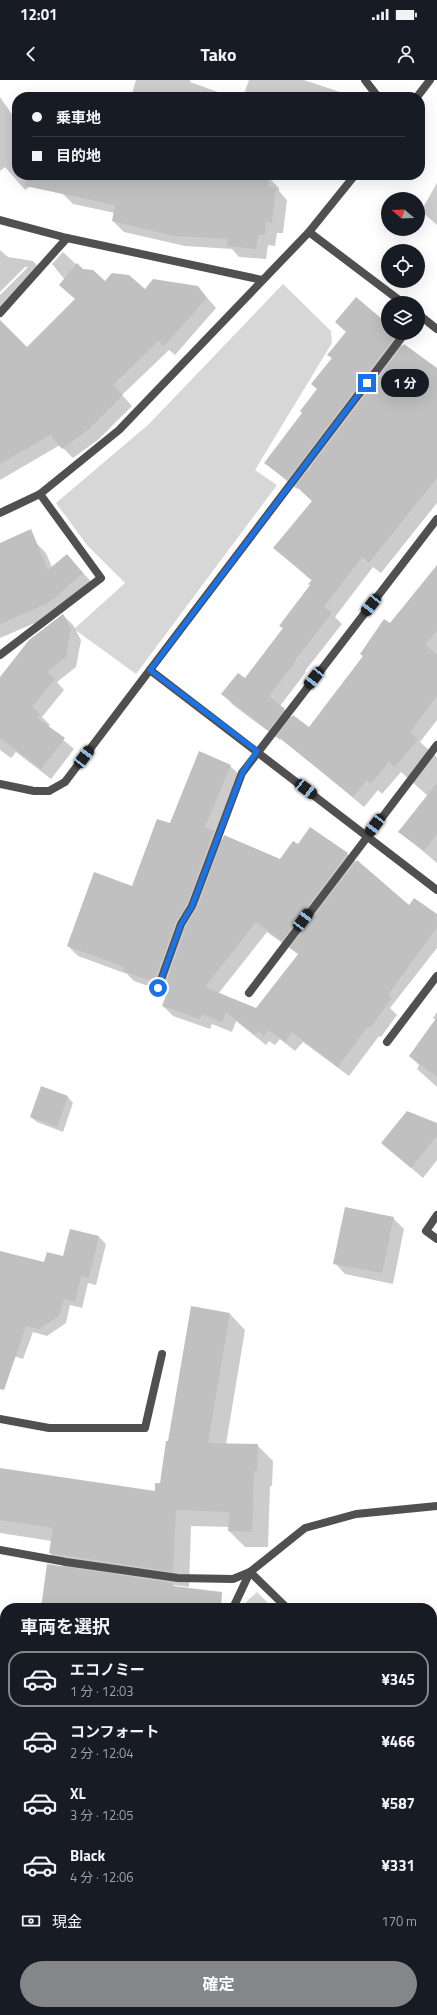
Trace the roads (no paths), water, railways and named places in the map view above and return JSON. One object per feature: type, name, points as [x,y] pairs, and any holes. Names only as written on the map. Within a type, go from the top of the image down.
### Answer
[{"type":"street","points":[[365,80],[374,92]]},
{"type":"street","points":[[421,92],[430,80]]},
{"type":"street","points":[[0,513],[40,494],[118,430],[309,232],[351,180]]},
{"type":"street","points":[[0,220],[68,238],[262,280]]},
{"type":"street","points":[[309,232],[394,296]]},
{"type":"street","points":[[0,313],[68,238]]},
{"type":"street","points":[[425,320],[437,329]]},
{"type":"street","points":[[0,784],[34,791],[49,791],[65,782],[400,340]]},
{"type":"street","points":[[0,655],[101,578],[40,494]]},
{"type":"street","points":[[158,988],[181,924],[192,906],[242,773],[257,751],[437,519]]},
{"type":"street","points":[[150,670],[437,890]]},
{"type":"street","points":[[248,993],[437,745]]},
{"type":"street","points":[[387,1042],[437,976]]},
{"type":"street","points":[[437,1215],[426,1231],[437,1239]]},
{"type":"street","points":[[0,1419],[49,1428],[145,1428],[162,1354]]},
{"type":"street","points":[[0,1550],[66,1562],[178,1578],[233,1579],[250,1572],[305,1528],[356,1514],[437,1506]]},
{"type":"street","points":[[235,1603],[250,1572]]},
{"type":"street","points":[[250,1572],[282,1603]]}]
